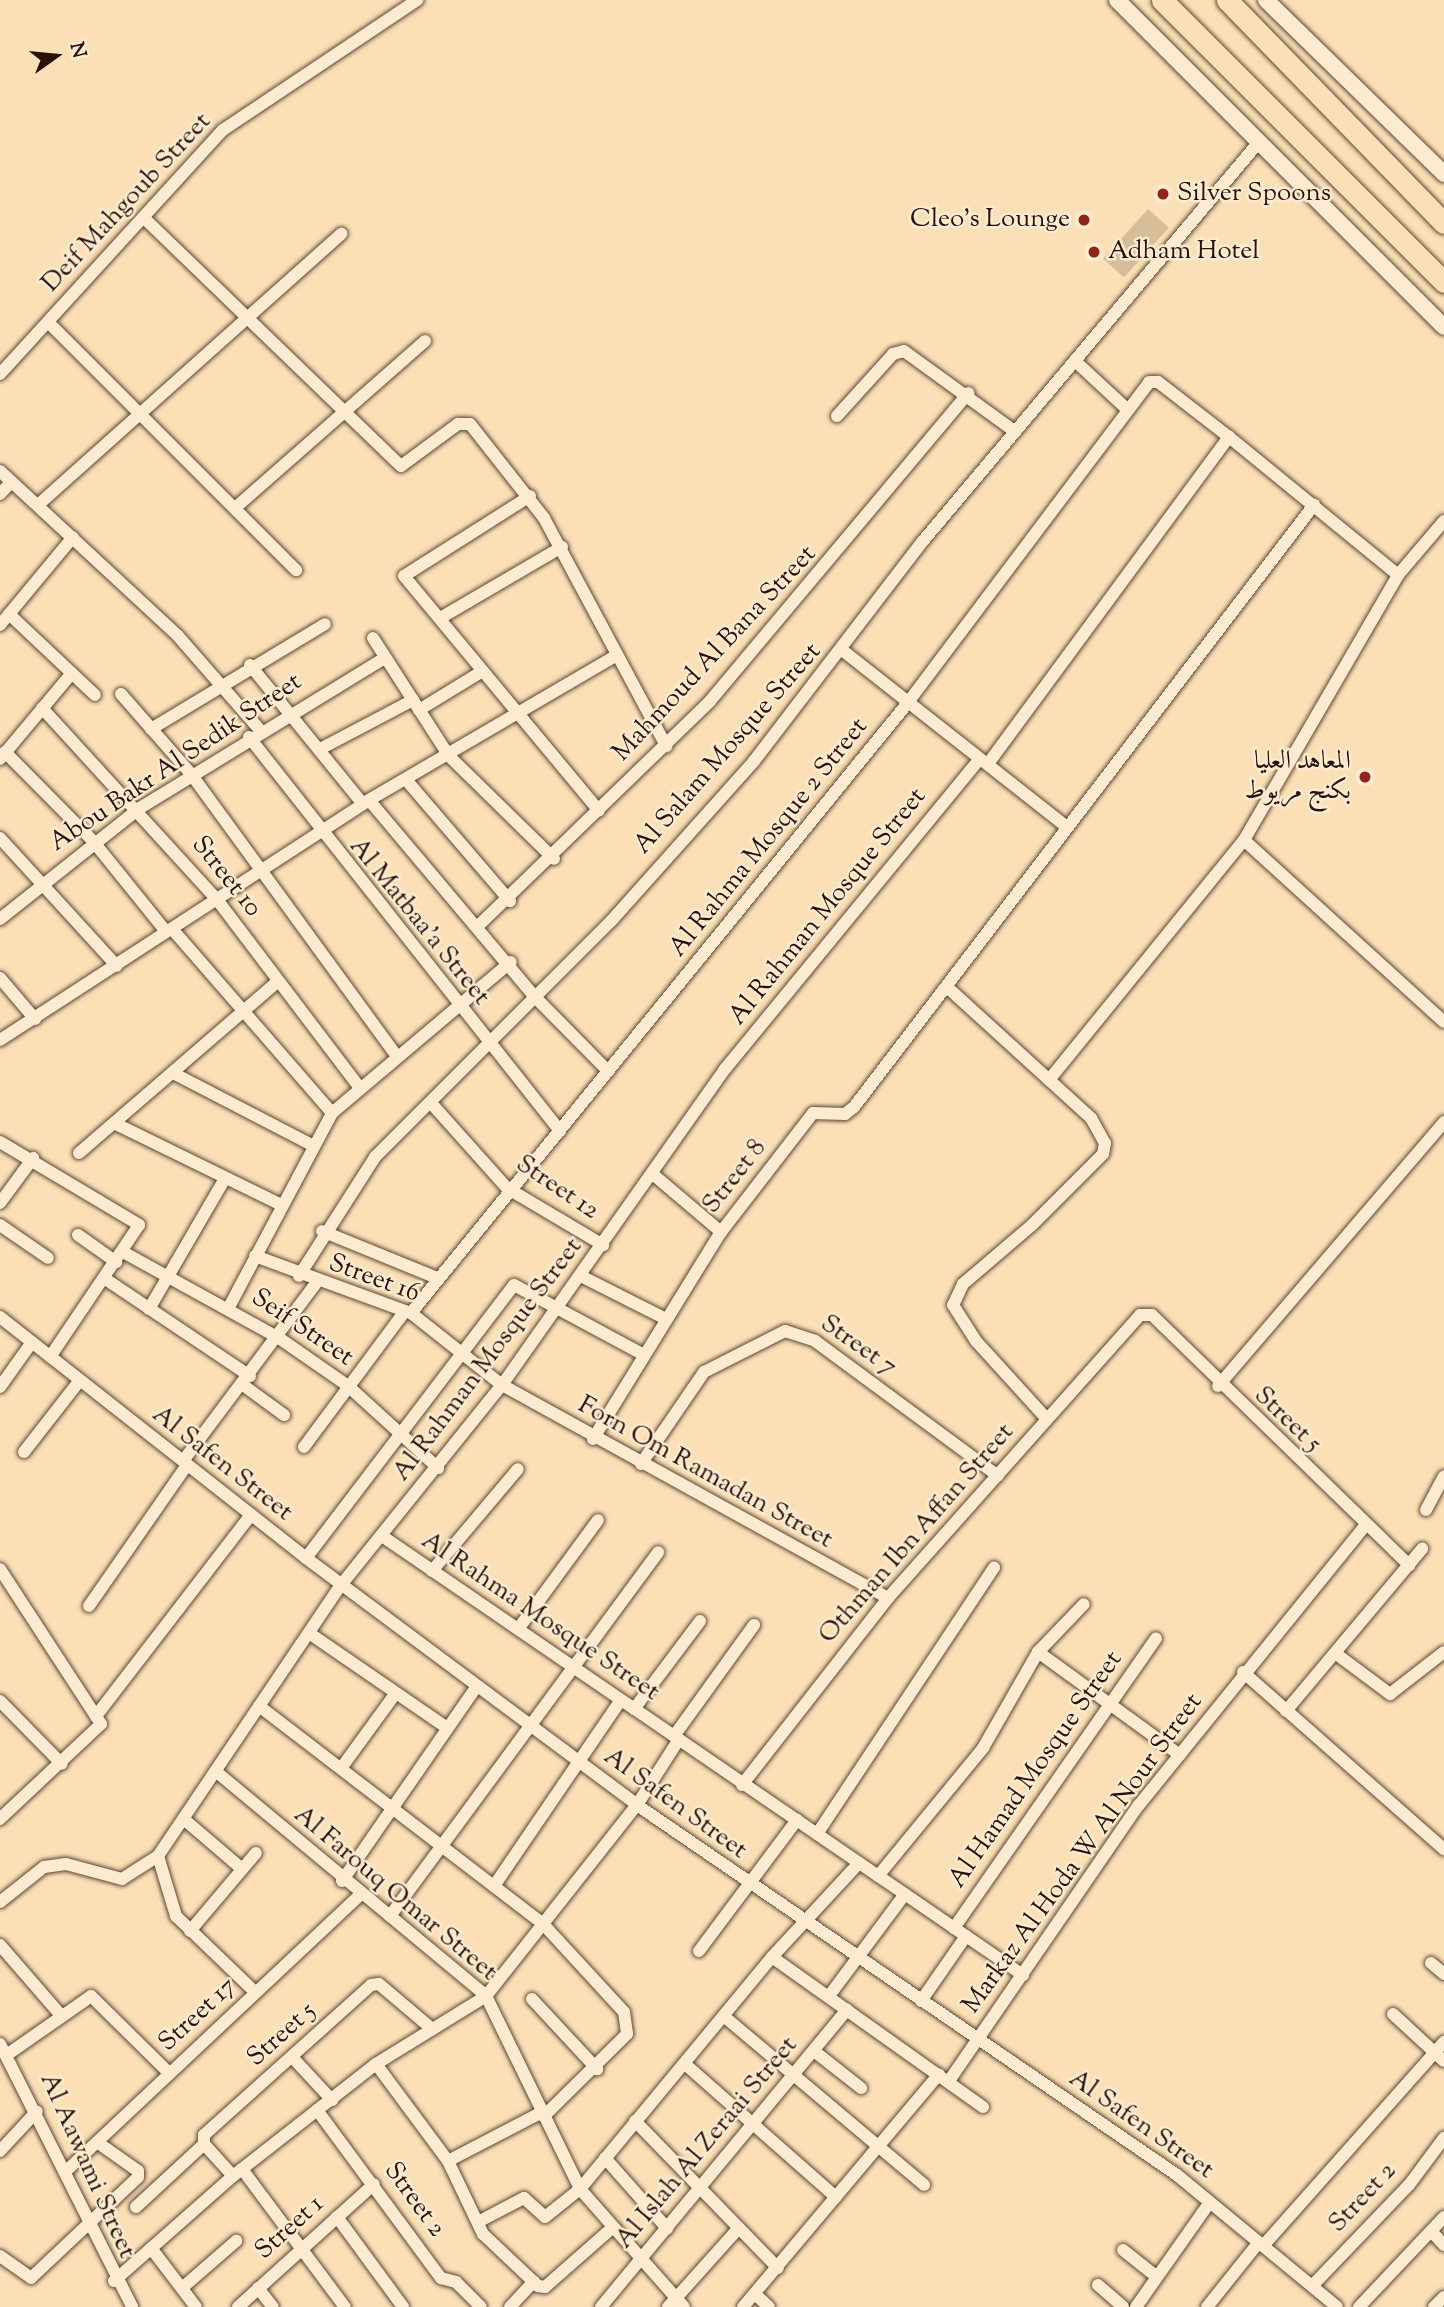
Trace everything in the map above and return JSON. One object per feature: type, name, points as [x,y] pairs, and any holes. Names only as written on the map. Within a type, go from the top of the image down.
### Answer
[{"type":"highway","points":[[1162,0],[1444,282]]},
{"type":"highway","points":[[1227,0],[1444,223]]},
{"type":"street","name":"Deif Mahgoub Street","points":[[0,374],[230,124],[416,0]]},
{"type":"street","points":[[1117,0],[1444,327]]},
{"type":"street","points":[[1266,0],[1444,174]]},
{"type":"street","name":"Al Salam Mosque Street","points":[[299,1276],[322,1231],[375,1157],[536,998],[754,761],[1014,430],[1259,142]]},
{"type":"street","points":[[144,218],[401,466],[467,423],[530,496],[562,547],[666,746]]},
{"type":"street","points":[[38,505],[140,412],[250,319],[341,234]]},
{"type":"street","name":"Deif Mahgoub Street","points":[[48,322],[296,570]]},
{"type":"street","points":[[235,508],[425,341]]},
{"type":"street","points":[[837,416],[899,351],[968,393],[1014,430]]},
{"type":"street","points":[[1075,361],[1128,410]]},
{"type":"street","name":"Al Rahma Mosque 2 Street","points":[[408,1312],[507,1188],[560,1131],[906,705],[1149,382],[1229,436]]},
{"type":"street","name":"Mahmoud Al Bana Street","points":[[477,927],[510,901],[554,859],[598,811],[666,746],[808,591],[968,393]]},
{"type":"street","points":[[1229,436],[1398,575]]},
{"type":"street","name":"Al Rahman Mosque Street","points":[[0,1902],[44,1867],[66,1864],[122,1879],[158,1856],[219,1774],[259,1706],[341,1585],[438,1468],[502,1385],[655,1176],[725,1069],[984,761],[1229,436]]},
{"type":"street","name":"Al Matbaa'a Street","points":[[0,471],[73,537],[219,684],[321,836],[457,1008],[560,1131]]},
{"type":"street","points":[[0,494],[11,482]]},
{"type":"street","points":[[530,496],[404,573],[442,617],[512,712],[598,811]]},
{"type":"street","name":"Street 8","points":[[593,1439],[721,1232],[813,1113],[851,1110],[1314,505]]},
{"type":"street","points":[[1049,1080],[1244,840],[1398,575],[1444,521]]},
{"type":"street","points":[[0,625],[73,537]]},
{"type":"street","points":[[442,617],[562,547]]},
{"type":"street","points":[[9,614],[95,695]]},
{"type":"street","points":[[151,729],[250,665],[325,624]]},
{"type":"street","points":[[373,638],[449,756],[554,859]]},
{"type":"street","points":[[842,650],[906,705],[984,761],[1066,826]]},
{"type":"street","points":[[0,1040],[117,966],[168,929],[321,836],[366,802],[408,782],[512,712],[617,656]]},
{"type":"street","name":"Abou Bakr Al Sedik Street","points":[[0,919],[93,841],[140,808],[291,710],[385,658]]},
{"type":"street","points":[[250,665],[291,710],[366,802],[511,962],[536,998],[608,1071]]},
{"type":"street","points":[[322,748],[481,672]]},
{"type":"street","points":[[72,673],[3,755],[93,841],[332,1113]]},
{"type":"street","points":[[121,694],[191,774],[260,874],[397,1057]]},
{"type":"street","name":"Street 10","points":[[42,708],[140,808],[218,901],[359,1087]]},
{"type":"street","points":[[408,782],[510,901]]},
{"type":"street","points":[[0,838],[44,880],[117,966]]},
{"type":"street","points":[[1244,840],[1444,1022]]},
{"type":"street","points":[[229,1307],[279,1205],[332,1113],[359,1087],[511,962]]},
{"type":"street","points":[[0,978],[35,1019]]},
{"type":"street","points":[[79,1153],[278,981]]},
{"type":"street","points":[[947,987],[1098,1126],[1103,1154],[963,1284],[953,1305],[976,1341],[1046,1418]]},
{"type":"street","points":[[173,1073],[312,1144]]},
{"type":"street","name":"Street 12","points":[[431,1103],[507,1188],[603,1245]]},
{"type":"street","points":[[1218,1386],[1444,1122]]},
{"type":"street","points":[[114,1123],[279,1205]]},
{"type":"street","points":[[0,1142],[33,1158],[138,1223],[119,1257],[50,1357]]},
{"type":"street","points":[[0,1203],[33,1158]]},
{"type":"street","points":[[655,1176],[721,1232]]},
{"type":"street","points":[[149,1309],[224,1180]]},
{"type":"street","points":[[0,1225],[48,1258]]},
{"type":"street","points":[[322,1231],[435,1277]]},
{"type":"street","name":"Seif Street","points":[[78,1235],[119,1257],[170,1277],[229,1307],[279,1338],[348,1386],[438,1468]]},
{"type":"street","name":"Street 16","points":[[255,1256],[299,1276],[408,1312],[466,1352],[502,1385]]},
{"type":"street","points":[[581,1276],[666,1319]]},
{"type":"street","points":[[104,1278],[246,1380],[284,1415]]},
{"type":"street","points":[[89,1606],[185,1463],[279,1338],[317,1282]]},
{"type":"street","points":[[306,1558],[516,1284],[643,1355]]},
{"type":"street","points":[[304,1447],[348,1386],[408,1312]]},
{"type":"street","name":"Street 5","points":[[1135,1318],[1152,1315],[1218,1386],[1409,1565]]},
{"type":"street","name":"Al Safen Street","points":[[0,1317],[341,1585],[636,1805],[752,1889],[977,2039],[1210,2202],[1337,2307]]},
{"type":"street","name":"Othman Ibn Affan Street","points":[[742,1785],[888,1598],[1135,1318]]},
{"type":"street","name":"Street 7","points":[[640,1464],[704,1372],[785,1331],[814,1341],[998,1476]]},
{"type":"street","points":[[0,1387],[32,1342]]},
{"type":"street","points":[[24,1452],[80,1380]]},
{"type":"street","name":"Forn Om Ramadan Street","points":[[502,1385],[593,1439],[888,1598]]},
{"type":"street","points":[[432,1572],[518,1469]]},
{"type":"street","points":[[1426,1510],[1444,1476]]},
{"type":"street","points":[[96,1716],[251,1515]]},
{"type":"street","points":[[518,1629],[598,1520]]},
{"type":"street","name":"Markaz Al Hoda W Al Nour Street","points":[[743,2307],[882,2143],[977,2039],[1180,1755],[1243,1672],[1365,1526]]},
{"type":"street","name":"Al Rahma Mosque Street","points":[[382,1536],[1023,1975]]},
{"type":"street","points":[[1286,1711],[1422,1549]]},
{"type":"street","points":[[390,1916],[527,1723],[659,1552]]},
{"type":"street","points":[[817,1834],[994,1568]]},
{"type":"street","points":[[0,1569],[96,1716],[99,1729],[0,1819]]},
{"type":"street","points":[[878,1876],[983,1748],[1038,1652],[1084,1604]]},
{"type":"street","points":[[634,1709],[700,1621]]},
{"type":"street","name":"Al Rahma Mosque Street","points":[[676,1738],[754,1625]]},
{"type":"street","points":[[309,1633],[395,1695],[446,1727]]},
{"type":"street","name":"Al Hamad Mosque Street","points":[[954,1928],[1156,1638]]},
{"type":"street","points":[[1038,1652],[1180,1755]]},
{"type":"street","points":[[1335,1653],[1390,1694],[1444,1653]]},
{"type":"street","points":[[1243,1672],[1444,1849]]},
{"type":"street","points":[[342,1881],[446,1727],[477,1686]]},
{"type":"street","points":[[342,1767],[395,1695]]},
{"type":"street","points":[[0,1701],[62,1764]]},
{"type":"street","points":[[494,1886],[620,1701]]},
{"type":"street","points":[[259,1706],[544,1924],[628,2020],[627,2034],[597,2069],[543,2114],[448,2161]]},
{"type":"street","points":[[114,2281],[238,2172],[376,2064],[486,1996],[636,1805],[676,1738]]},
{"type":"street","name":"Al Farouq Omar Street","points":[[219,1774],[342,1881],[390,1916],[486,1996],[580,2189],[676,2304]]},
{"type":"street","points":[[699,1951],[752,1889],[797,1820]]},
{"type":"street","points":[[186,1821],[242,1869]]},
{"type":"street","points":[[191,1931],[256,1853]]},
{"type":"street","points":[[158,1856],[170,1905],[191,1931],[255,1992]]},
{"type":"street","points":[[478,2222],[524,2198],[545,2217],[580,2189],[635,2121],[726,2018],[772,1956],[806,1925],[859,1863]]},
{"type":"street","name":"Street 17","points":[[65,2172],[362,1894]]},
{"type":"street","points":[[828,1996],[905,1894]]},
{"type":"street","points":[[921,2001],[966,1936]]},
{"type":"street","points":[[0,1945],[59,2013]]},
{"type":"street","points":[[772,1956],[984,2107]]},
{"type":"street","points":[[1431,1963],[1444,1974]]},
{"type":"street","name":"Street 5","points":[[136,2207],[204,2144],[204,2135],[375,1984],[432,2029]]},
{"type":"street","points":[[4,2049],[59,2013],[91,1996],[169,2073]]},
{"type":"street","points":[[532,1999],[597,2069]]},
{"type":"street","name":"Al Islah Al Zeraai Street","points":[[601,2307],[639,2258],[702,2189],[847,2010]]},
{"type":"street","points":[[1207,2307],[1261,2244],[1441,2052],[1393,2014]]},
{"type":"street","points":[[726,2018],[882,2143],[924,2185]]},
{"type":"street","name":"Al Aawami Street","points":[[4,2049],[37,2111],[114,2281],[132,2307]]},
{"type":"street","points":[[814,2051],[861,2088]]},
{"type":"street","points":[[292,2057],[332,2100]]},
{"type":"street","points":[[376,2064],[448,2161],[478,2222],[534,2281],[545,2287],[612,2228]]},
{"type":"street","points":[[685,2064],[836,2197]]},
{"type":"street","name":"Street 2","points":[[317,2110],[441,2278],[456,2283],[481,2307]]},
{"type":"street","points":[[0,2151],[37,2111]]},
{"type":"street","points":[[635,2121],[778,2267]]},
{"type":"street","name":"Street 2","points":[[1312,2286],[1409,2185],[1444,2138]]},
{"type":"street","points":[[0,2256],[28,2279],[89,2225],[139,2174],[97,2142]]},
{"type":"street","points":[[204,2144],[238,2172],[302,2249],[345,2307]]},
{"type":"street","points":[[605,2158],[667,2228]]},
{"type":"street","name":"Street 1","points":[[237,2307],[374,2184]]},
{"type":"street","points":[[1136,2307],[1210,2202]]},
{"type":"street","points":[[337,2217],[403,2307]]},
{"type":"street","points":[[1359,2307],[1444,2217]]},
{"type":"street","points":[[676,2304],[739,2228]]},
{"type":"street","points":[[1431,2231],[1444,2245]]},
{"type":"street","points":[[182,2288],[236,2241]]},
{"type":"street","points":[[151,2248],[196,2307]]},
{"type":"street","points":[[1123,2250],[1157,2277]]},
{"type":"street","points":[[513,2306],[534,2281]]},
{"type":"street","points":[[1098,2285],[1123,2307]]},
{"type":"street","points":[[258,2288],[272,2307]]},
{"type":"street","points":[[755,2294],[769,2307]]},
{"type":"street","points":[[1434,2307],[1444,2297]]},
{"type":"shaded area","points":[[1148,209],[1169,228],[1124,278],[1103,259]]},
{"type":"place","name":"Silver Spoons","points":[[1163,194]]},
{"type":"place","name":"Cleo's Lounge","points":[[1084,220]]},
{"type":"place","name":"Adham Hotel","points":[[1094,252]]},
{"type":"place","name":"المعاهد العليا بكنج مريوط","points":[[1365,777]]}]
